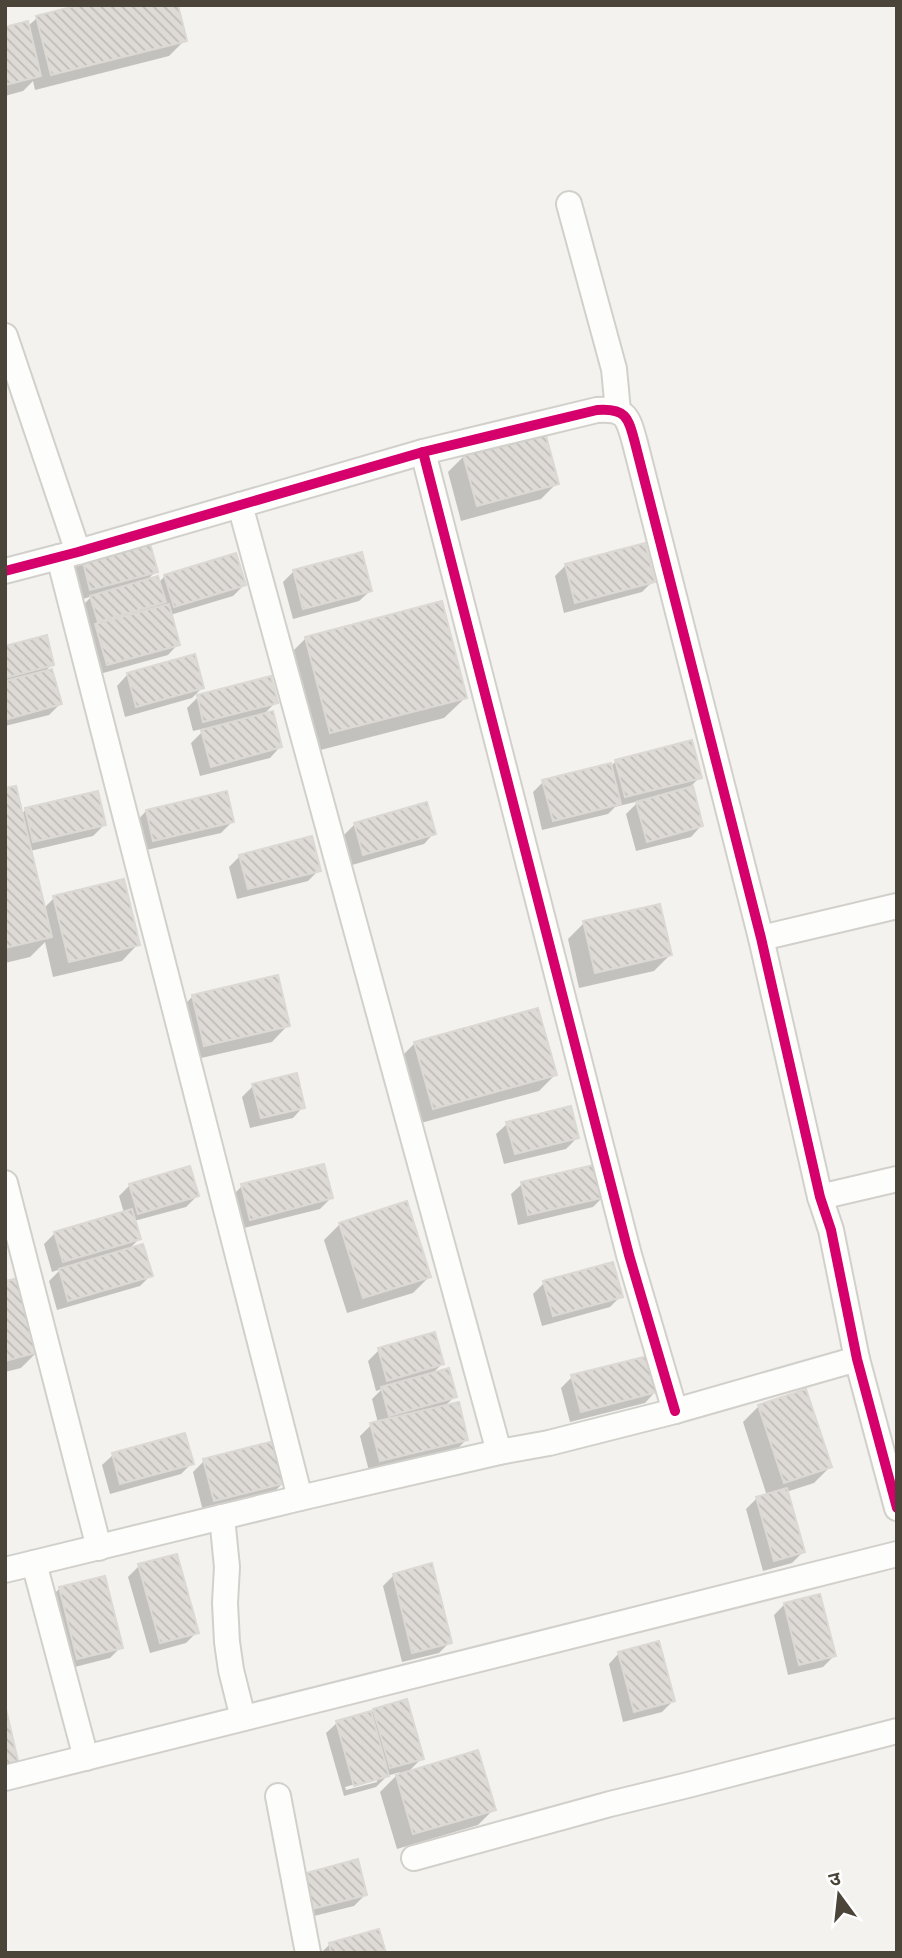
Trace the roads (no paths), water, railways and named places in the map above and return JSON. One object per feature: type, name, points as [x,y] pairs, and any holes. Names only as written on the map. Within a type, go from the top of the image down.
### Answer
[{"type":"street","points":[[569,204],[611,358],[618,411]]},
{"type":"street","points":[[5,336],[69,555],[300,1498]]},
{"type":"street","points":[[5,571],[69,555],[423,452],[597,410],[624,414],[635,443],[761,938],[820,1197],[831,1230],[858,1359],[891,1462],[897,1508]]},
{"type":"street","points":[[423,452],[629,1255],[675,1411]]},
{"type":"street","points":[[240,505],[499,1452]]},
{"type":"street","points":[[761,938],[897,906]]},
{"type":"street","points":[[820,1197],[897,1180]]},
{"type":"street","points":[[5,1183],[99,1548]]},
{"type":"street","points":[[5,1570],[300,1498],[549,1443],[675,1411],[858,1359]]},
{"type":"street","points":[[222,1517],[227,1567],[227,1642],[243,1718]]},
{"type":"street","points":[[5,1778],[897,1554]]},
{"type":"street","points":[[34,1563],[86,1758]]},
{"type":"street","points":[[414,1858],[610,1804],[897,1731]]},
{"type":"street","points":[[278,1796],[307,1953]]}]
